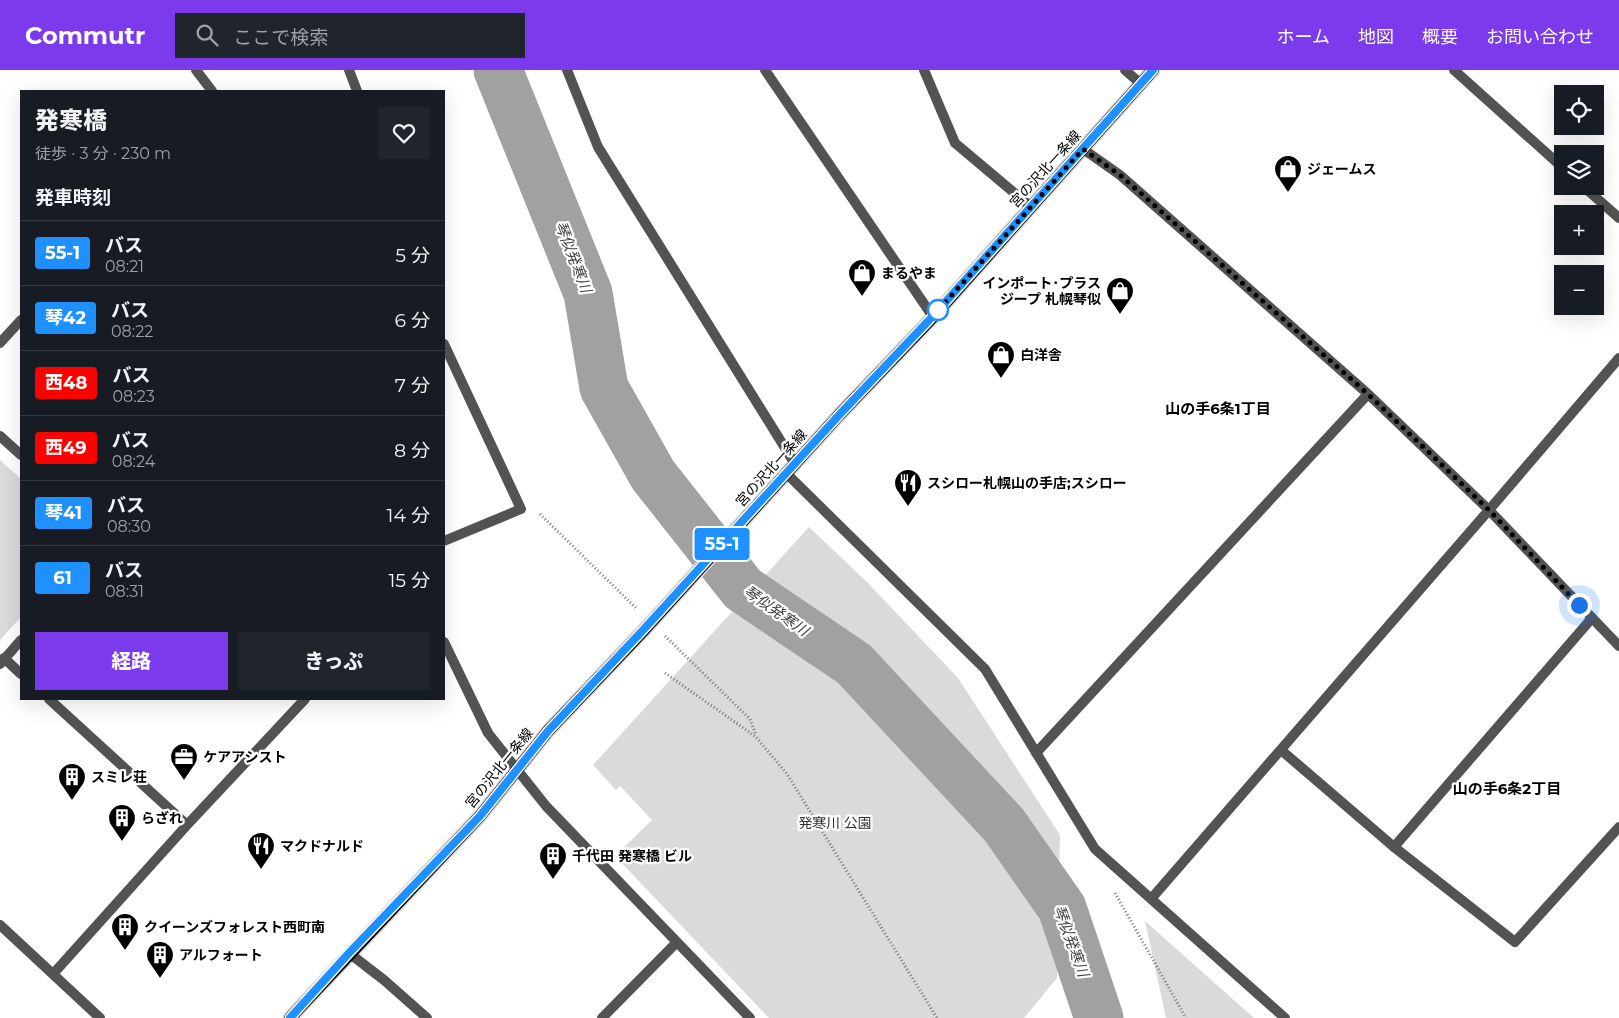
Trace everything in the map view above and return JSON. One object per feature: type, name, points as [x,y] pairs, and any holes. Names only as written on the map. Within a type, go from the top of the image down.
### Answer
[{"type":"main road","name":"宮の沢北一条線","points":[[290,1018],[349,953],[480,816],[548,731],[933,316],[1153,70]]},
{"type":"street","points":[[196,70],[211,90]]},
{"type":"street","points":[[350,70],[357,90]]},
{"type":"street","points":[[567,70],[598,147],[791,468],[985,670],[1095,849],[1285,1018]]},
{"type":"street","points":[[765,70],[933,316]]},
{"type":"street","points":[[924,70],[955,143],[1031,207]]},
{"type":"street","points":[[1125,70],[1141,84]]},
{"type":"street","points":[[1454,70],[1554,160]]},
{"type":"street","points":[[1083,149],[1120,175],[1368,394],[1489,510],[1619,646]]},
{"type":"street","points":[[1593,195],[1619,218]]},
{"type":"street","points":[[0,343],[20,321]]},
{"type":"street","points":[[445,346],[521,509],[445,541]]},
{"type":"street","points":[[1151,898],[1619,358]]},
{"type":"street","points":[[1036,752],[1368,394]]},
{"type":"street","points":[[0,436],[20,454]]},
{"type":"street","points":[[1394,846],[1592,618]]},
{"type":"street","points":[[20,641],[2,661],[20,673]]},
{"type":"street","points":[[445,644],[488,733],[546,806],[750,1018]]},
{"type":"street","points":[[49,700],[187,825]]},
{"type":"street","points":[[53,974],[300,700]]},
{"type":"street","points":[[1281,750],[1394,846],[1515,942],[1619,827]]},
{"type":"street","points":[[0,925],[100,1018]]},
{"type":"street","points":[[602,1018],[677,942]]},
{"type":"street","points":[[349,953],[384,980],[427,1018]]},
{"type":"path","points":[[665,673],[756,737],[787,774],[937,1018]]},
{"type":"path","points":[[1114,892],[1186,1018]]},
{"type":"green space","points":[[0,460],[20,478],[20,618],[0,640]]},
{"type":"green space","name":"発寒川 公園","points":[[809,527],[868,583],[958,678],[1060,835],[1057,978],[1024,1018],[769,1018],[615,856],[652,820],[620,786],[616,790],[593,765]]},
{"type":"green space","points":[[1145,921],[1254,1018],[1166,1018]]},
{"type":"waterway","name":"琴似発寒川","points":[[498,70],[588,293],[604,388],[653,475],[743,589],[854,664],[1004,825],[1062,908],[1099,1018]]},
{"type":"bus line","name":"55-1","points":[[290,1018],[349,953],[480,816],[548,731],[645,628],[840,414],[933,316],[1153,70]]},
{"type":"place","name":"ジェームス","points":[[1288,193]]},
{"type":"place","name":"まるやま","points":[[862,297]]},
{"type":"place","name":"インポート･プラス ジープ 札幌琴似","points":[[1120,315]]},
{"type":"place","name":"白洋舎","points":[[1001,379]]},
{"type":"place","name":"スシロー札幌山の手店;スシロー","points":[[908,507]]},
{"type":"place","name":"ケアアシスト","points":[[184,781]]},
{"type":"place","name":"スミレ荘","points":[[72,801]]},
{"type":"place","name":"らざれ","points":[[122,842]]},
{"type":"place","name":"マクドナルド","points":[[261,870]]},
{"type":"place","name":"千代田 発寒橋 ビル","points":[[553,880]]},
{"type":"place","name":"クイーンズフォレスト西町南","points":[[125,951]]},
{"type":"place","name":"アルフォート","points":[[160,979]]},
{"type":"district","name":"山の手6条1丁目","points":[[1218,409]]},
{"type":"district","name":"山の手6条2丁目","points":[[1507,789]]},
{"type":"route","points":[[938,310],[933,316],[1083,149],[1120,175],[1368,394],[1489,510],[1579,605]]}]
